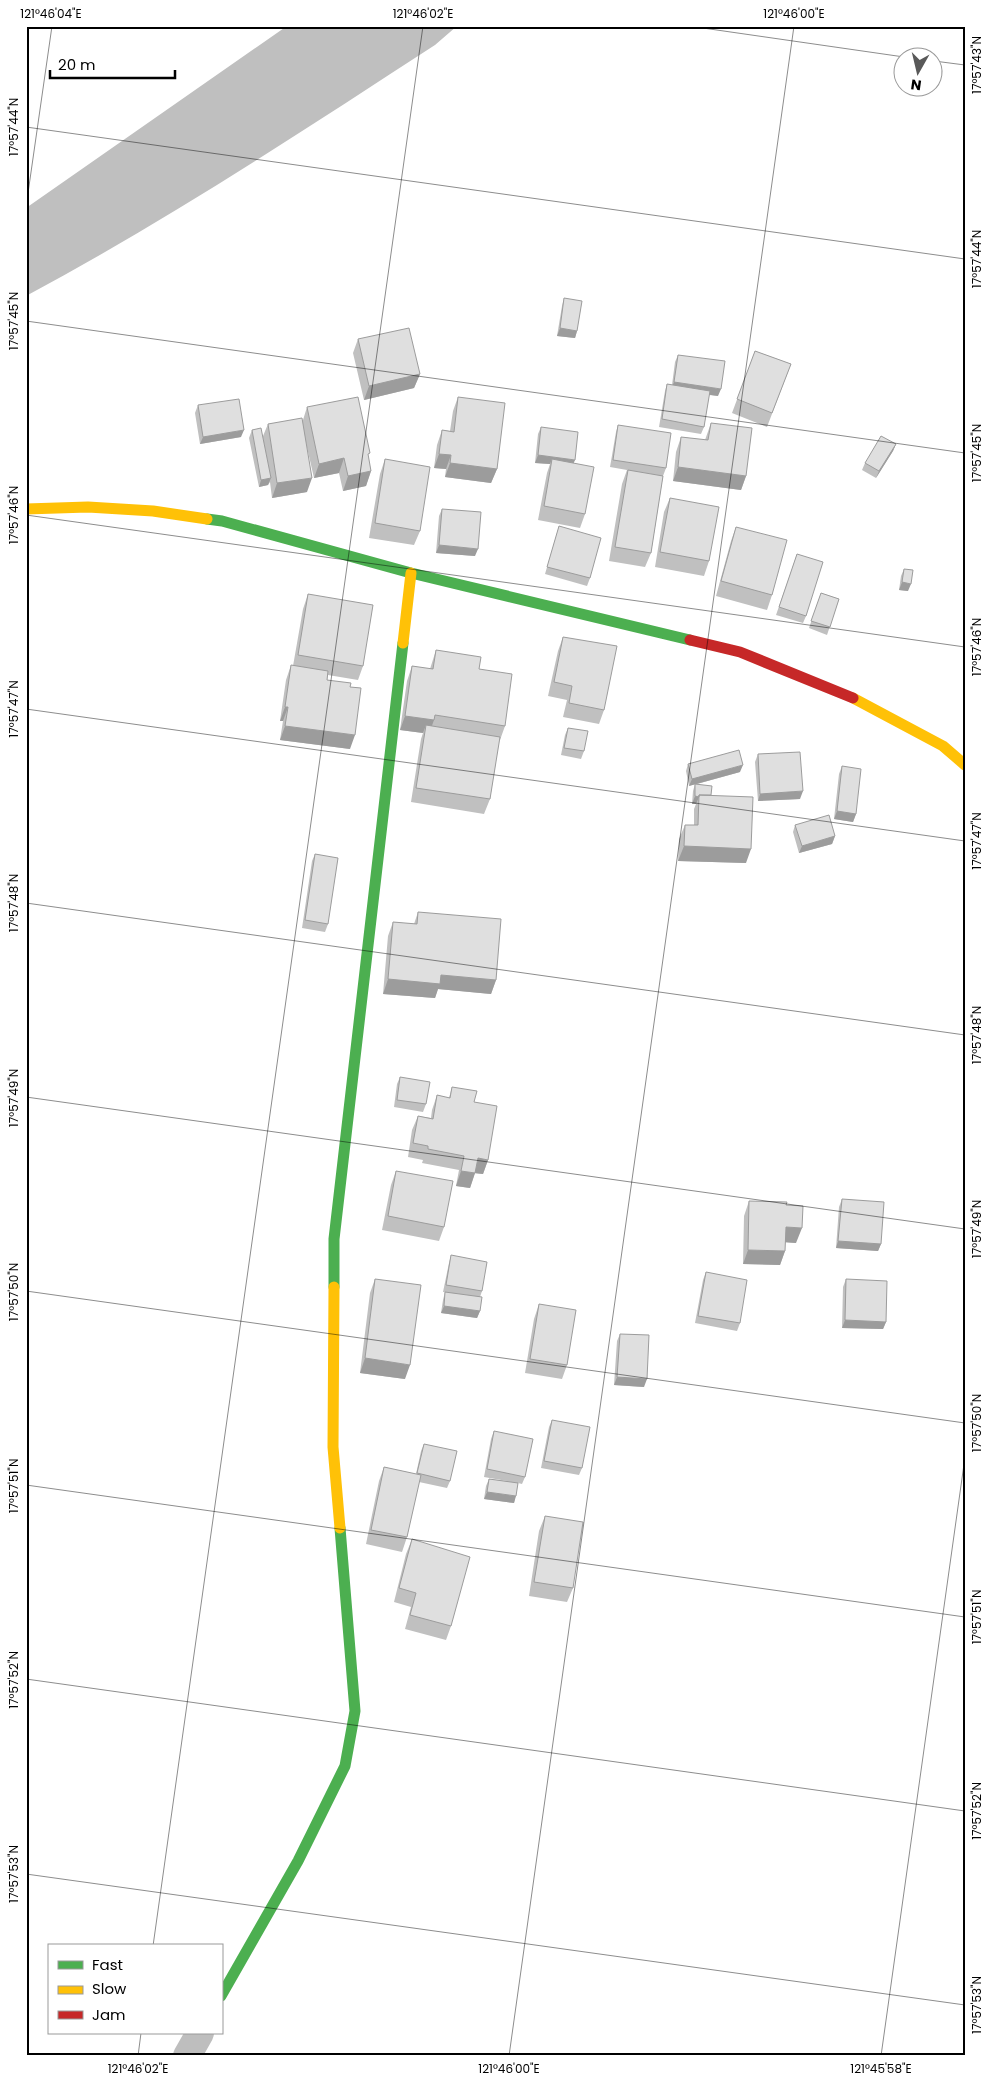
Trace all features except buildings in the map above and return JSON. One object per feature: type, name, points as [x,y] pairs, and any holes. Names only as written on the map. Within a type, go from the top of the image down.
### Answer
[{"type":"street","points":[[26,509],[88,507],[152,511],[222,521],[410,573],[740,652],[860,701],[943,746],[965,765]]},
{"type":"street","points":[[222,1994],[298,1861],[344,1766],[355,1711],[332,1447],[334,1239],[410,573]]},
{"type":"street","points":[[187,2056],[199,2034]]},
{"type":"shaded area","points":[[287,26],[457,26],[435,45],[234,175],[131,237],[26,296],[26,208]]},
{"type":"traffic: fast","points":[[207,519],[222,521],[411,573],[690,640]]},
{"type":"traffic: fast","points":[[334,1287],[334,1239],[403,643]]},
{"type":"traffic: fast","points":[[222,1994],[298,1861],[345,1766],[355,1711],[340,1528]]},
{"type":"traffic: slow","points":[[26,509],[88,507],[153,511],[207,519]]},
{"type":"traffic: slow","points":[[403,643],[411,573]]},
{"type":"traffic: slow","points":[[853,698],[943,746],[965,765]]},
{"type":"traffic: slow","points":[[334,1287],[333,1447],[340,1528]]},
{"type":"traffic: jam","points":[[690,640],[740,652],[853,698]]}]
